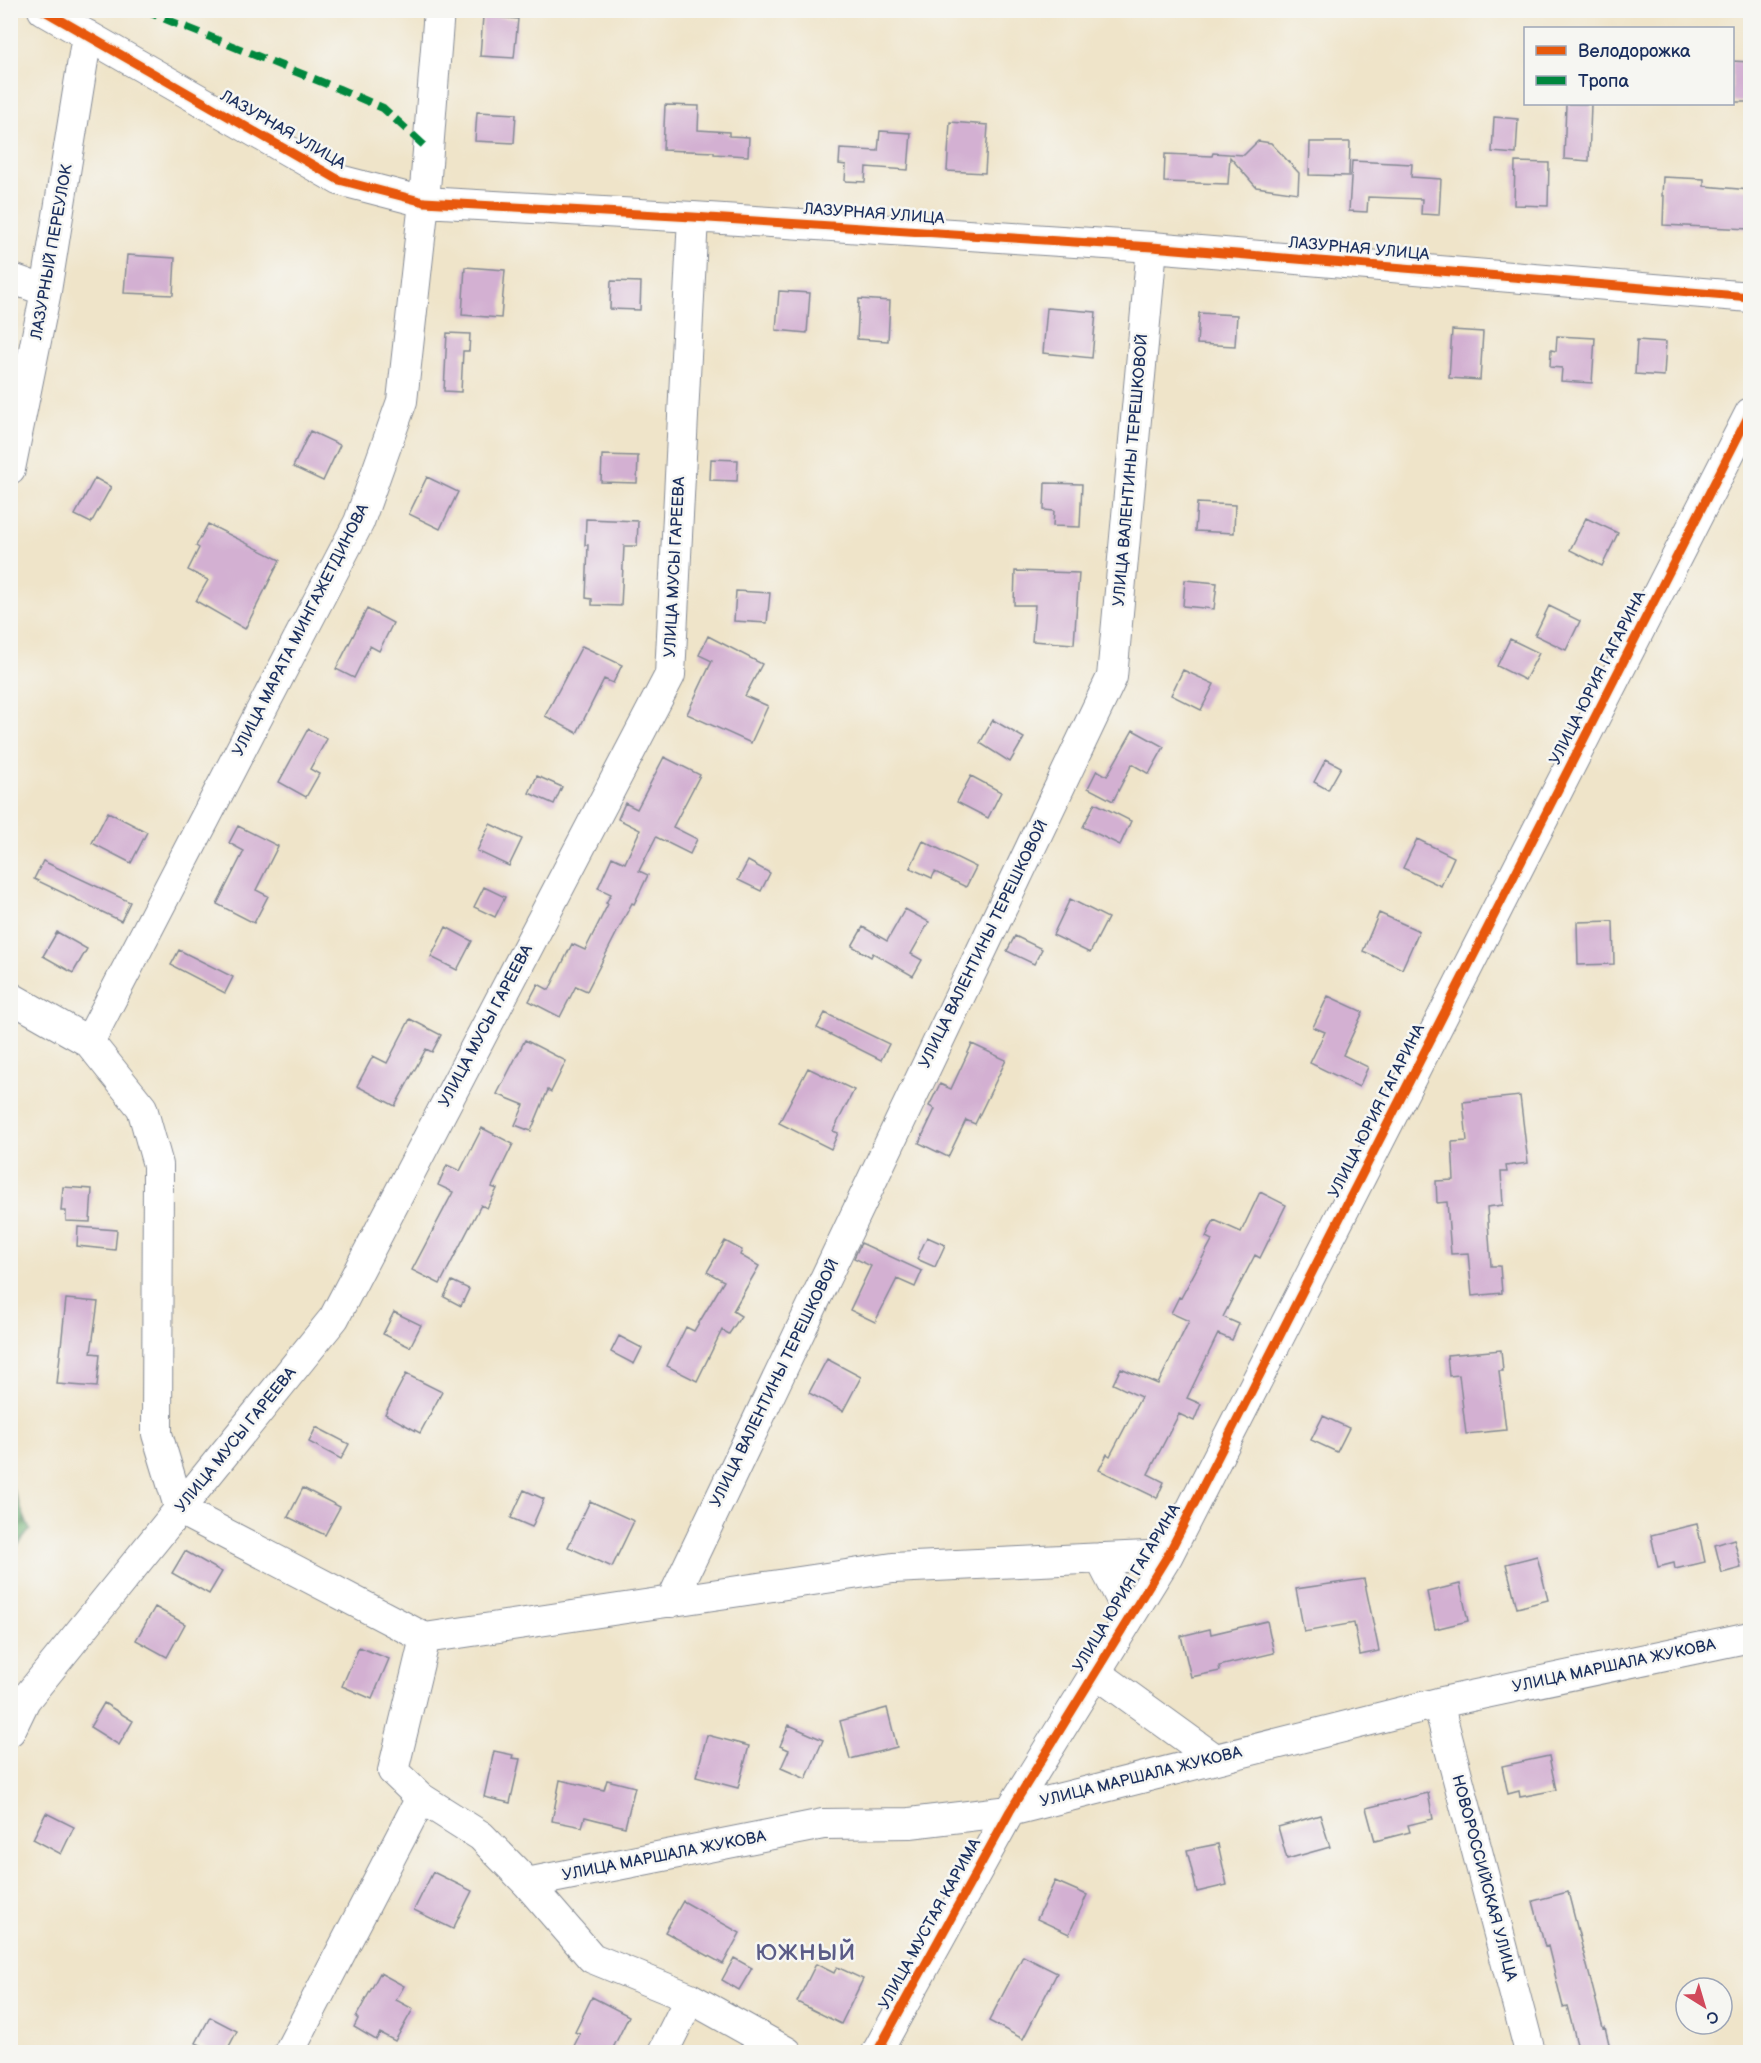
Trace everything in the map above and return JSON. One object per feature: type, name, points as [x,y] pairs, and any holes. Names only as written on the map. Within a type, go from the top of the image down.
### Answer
[{"type":"street","name":"ЛАЗУРНАЯ УЛИЦА","points":[[43,10],[339,180],[424,202],[1152,247],[1750,297]]},
{"type":"street","name":"УЛИЦА МАРАТА МИНГАЖЕТДИНОВА","points":[[89,1042],[359,522],[402,401],[424,202],[439,10]]},
{"type":"street","name":"ЛАЗУРНЫЙ ПЕРЕУЛОК","points":[[10,469],[46,291],[87,35]]},
{"type":"street","name":"УЛИЦА МУСЫ ГАРЕЕВА","points":[[10,1731],[25,1700],[334,1318],[670,675],[693,217]]},
{"type":"street","name":"УЛИЦА ВАЛЕНТИНЫ ТЕРЕШКОВОЙ","points":[[671,1602],[1112,677],[1152,247]]},
{"type":"street","points":[[10,278],[46,291]]},
{"type":"street","name":"УЛИЦА ЮРИЯ ГАГАРИНА","points":[[1010,1810],[1168,1555],[1750,413]]},
{"type":"street","points":[[10,997],[89,1042],[142,1108],[158,1165],[157,1434],[180,1510],[425,1638],[893,1568],[1168,1555]]},
{"type":"street","points":[[1100,1558],[1130,1616]]},
{"type":"street","name":"УЛИЦА МАРШАЛА ЖУКОВА","points":[[527,1883],[823,1824],[910,1823],[1010,1810],[1438,1703],[1750,1637]]},
{"type":"street","points":[[425,1638],[393,1771],[421,1798],[481,1836],[527,1883],[592,1958],[690,1998],[787,2052]]},
{"type":"street","points":[[1095,1672],[1215,1758]]},
{"type":"street","name":"НОВОРОССИЙСКАЯ УЛИЦА","points":[[1438,1703],[1530,2052]]},
{"type":"street","points":[[289,2052],[421,1798]]},
{"type":"street","name":"УЛИЦА МУСТАЯ КАРИМА","points":[[878,2052],[1010,1810]]},
{"type":"street","points":[[663,2052],[690,1998]]},
{"type":"green space","points":[[10,1483],[30,1530],[11,1554],[10,1554]]},
{"type":"building","points":[[483,16],[518,19],[514,58],[480,56]]},
{"type":"building","points":[[1734,61],[1750,62],[1750,102],[1734,102]]},
{"type":"building","points":[[665,105],[699,106],[698,130],[729,132],[729,136],[749,137],[748,156],[663,150]]},
{"type":"building","points":[[1566,105],[1591,105],[1589,161],[1564,159]]},
{"type":"building","points":[[477,112],[516,114],[514,143],[475,141]]},
{"type":"building","points":[[1494,117],[1518,119],[1516,154],[1492,152]]},
{"type":"building","points":[[950,122],[988,125],[985,173],[947,171]]},
{"type":"building","points":[[880,131],[911,133],[908,170],[866,167],[865,182],[845,181],[846,165],[839,164],[840,149],[878,151]]},
{"type":"building","points":[[1258,141],[1271,143],[1299,173],[1298,193],[1256,187],[1230,157],[1228,184],[1164,182],[1165,154],[1244,155]]},
{"type":"building","points":[[1310,142],[1350,142],[1349,176],[1309,175]]},
{"type":"building","points":[[1352,161],[1412,164],[1411,177],[1441,179],[1439,215],[1421,214],[1422,199],[1368,197],[1367,212],[1349,211]]},
{"type":"building","points":[[1515,162],[1549,163],[1548,206],[1514,205]]},
{"type":"building","points":[[1663,177],[1704,179],[1704,186],[1750,190],[1750,229],[1663,225]]},
{"type":"building","points":[[127,255],[175,258],[173,295],[124,293]]},
{"type":"building","points":[[465,267],[505,270],[501,318],[462,315]]},
{"type":"building","points":[[611,281],[641,282],[640,310],[610,309]]},
{"type":"building","points":[[779,291],[810,293],[807,333],[776,330]]},
{"type":"building","points":[[859,299],[890,301],[888,341],[857,339]]},
{"type":"building","points":[[1047,308],[1096,312],[1092,358],[1043,353]]},
{"type":"building","points":[[1199,313],[1237,315],[1235,346],[1197,344]]},
{"type":"building","points":[[1452,330],[1483,332],[1480,380],[1449,378]]},
{"type":"building","points":[[447,333],[470,334],[469,351],[463,351],[461,392],[444,391]]},
{"type":"building","points":[[1557,336],[1595,338],[1592,383],[1561,381],[1562,368],[1550,367],[1551,350],[1556,351]]},
{"type":"building","points":[[1637,340],[1666,342],[1664,376],[1635,374]]},
{"type":"building","points":[[310,431],[340,445],[323,481],[293,467]]},
{"type":"building","points":[[602,455],[638,456],[637,483],[601,482]]},
{"type":"building","points":[[711,459],[738,460],[737,481],[710,480]]},
{"type":"building","points":[[427,477],[458,492],[440,529],[409,514]]},
{"type":"building","points":[[95,478],[111,487],[91,523],[75,515]]},
{"type":"building","points":[[1045,483],[1082,484],[1080,527],[1053,526],[1054,511],[1044,510]]},
{"type":"building","points":[[1197,503],[1235,505],[1234,533],[1195,531]]},
{"type":"building","points":[[1586,518],[1618,533],[1602,566],[1570,550]]},
{"type":"building","points":[[586,519],[638,521],[637,546],[624,546],[621,606],[592,605],[592,599],[586,598],[588,545],[585,545]]},
{"type":"building","points":[[208,524],[280,560],[245,629],[196,601],[208,580],[188,570],[199,548],[196,546]]},
{"type":"building","points":[[1015,571],[1079,573],[1074,644],[1032,641],[1035,605],[1014,605]]},
{"type":"building","points":[[1185,580],[1217,583],[1214,609],[1183,606]]},
{"type":"building","points":[[736,591],[770,593],[767,623],[734,621]]},
{"type":"building","points":[[1549,606],[1580,621],[1566,650],[1535,635]]},
{"type":"building","points":[[367,609],[393,623],[379,651],[370,646],[354,678],[336,669]]},
{"type":"building","points":[[708,636],[762,664],[745,696],[768,706],[751,743],[687,714],[712,661],[699,655]]},
{"type":"building","points":[[1510,639],[1539,653],[1525,680],[1497,666]]},
{"type":"building","points":[[582,646],[622,665],[613,683],[604,679],[577,733],[545,716]]},
{"type":"building","points":[[1183,670],[1214,684],[1201,710],[1171,695]]},
{"type":"building","points":[[993,720],[1024,738],[1010,762],[980,743]]},
{"type":"building","points":[[308,729],[327,739],[310,769],[319,774],[306,797],[279,782]]},
{"type":"building","points":[[1133,730],[1164,747],[1149,774],[1132,764],[1113,801],[1088,788],[1097,770],[1107,776]]},
{"type":"building","points":[[664,757],[700,775],[673,827],[697,839],[690,854],[656,837],[639,871],[648,875],[634,904],[632,903],[587,991],[576,986],[560,1017],[529,1001],[538,984],[549,990],[572,944],[585,950],[611,894],[598,888],[612,857],[625,863],[640,830],[618,819],[625,803],[637,809]]},
{"type":"building","points":[[1326,759],[1341,767],[1328,790],[1314,782]]},
{"type":"building","points":[[537,776],[562,787],[554,804],[529,793]]},
{"type":"building","points":[[971,776],[1001,792],[988,818],[957,802]]},
{"type":"building","points":[[1095,803],[1131,821],[1120,845],[1083,827]]},
{"type":"building","points":[[108,812],[147,832],[131,863],[92,843]]},
{"type":"building","points":[[490,824],[522,839],[509,866],[477,851]]},
{"type":"building","points":[[238,826],[278,846],[256,890],[268,896],[254,923],[217,904],[244,851],[229,843]]},
{"type":"building","points":[[1417,839],[1454,857],[1441,886],[1403,868]]},
{"type":"building","points":[[923,841],[976,867],[966,887],[935,872],[932,878],[910,868]]},
{"type":"building","points":[[43,861],[130,902],[121,921],[34,879]]},
{"type":"building","points":[[748,861],[770,873],[761,891],[738,880]]},
{"type":"building","points":[[484,887],[505,897],[495,917],[474,907]]},
{"type":"building","points":[[1070,899],[1108,918],[1090,953],[1053,935]]},
{"type":"building","points":[[905,909],[929,922],[911,954],[922,960],[913,976],[873,953],[871,957],[852,946],[863,927],[887,941]]},
{"type":"building","points":[[1379,913],[1419,931],[1402,969],[1363,951]]},
{"type":"building","points":[[1613,921],[1614,964],[1578,965],[1577,922]]},
{"type":"building","points":[[446,927],[472,941],[457,970],[431,957]]},
{"type":"building","points":[[57,932],[87,949],[73,973],[43,956]]},
{"type":"building","points":[[1015,936],[1042,949],[1034,964],[1007,951]]},
{"type":"building","points":[[179,950],[233,977],[225,993],[171,965]]},
{"type":"building","points":[[1328,996],[1363,1012],[1343,1055],[1368,1067],[1359,1087],[1310,1063],[1325,1032],[1313,1027]]},
{"type":"building","points":[[825,1013],[889,1044],[881,1060],[817,1028]]},
{"type":"building","points":[[410,1019],[441,1035],[432,1052],[426,1049],[395,1106],[357,1086],[373,1056],[387,1063]]},
{"type":"building","points":[[525,1040],[566,1061],[551,1092],[548,1090],[531,1131],[515,1125],[524,1105],[497,1094]]},
{"type":"building","points":[[972,1044],[1006,1060],[975,1124],[966,1120],[948,1157],[919,1143],[935,1109],[929,1106],[940,1084],[951,1089]]},
{"type":"building","points":[[808,1068],[854,1090],[833,1131],[838,1133],[831,1149],[779,1123]]},
{"type":"building","points":[[1520,1096],[1528,1163],[1506,1166],[1507,1172],[1501,1172],[1503,1205],[1487,1207],[1491,1266],[1500,1266],[1502,1293],[1472,1296],[1468,1253],[1451,1254],[1447,1202],[1437,1203],[1436,1181],[1454,1180],[1452,1142],[1467,1141],[1463,1102]]},
{"type":"building","points":[[482,1128],[513,1144],[492,1187],[497,1189],[487,1208],[481,1205],[440,1284],[412,1270],[453,1192],[438,1185],[447,1165],[460,1171]]},
{"type":"building","points":[[63,1187],[92,1189],[90,1222],[66,1221],[66,1211],[61,1211]]},
{"type":"building","points":[[1260,1192],[1286,1205],[1260,1258],[1255,1255],[1223,1317],[1239,1324],[1232,1340],[1218,1334],[1187,1398],[1201,1404],[1194,1421],[1179,1414],[1148,1474],[1164,1482],[1157,1498],[1099,1470],[1107,1454],[1110,1456],[1141,1397],[1113,1384],[1121,1368],[1158,1384],[1189,1321],[1171,1313],[1212,1240],[1206,1237],[1214,1220],[1241,1232]]},
{"type":"building","points":[[78,1227],[117,1230],[115,1250],[77,1246]]},
{"type":"building","points":[[927,1237],[945,1245],[935,1267],[917,1259]]},
{"type":"building","points":[[725,1241],[742,1250],[740,1255],[759,1266],[733,1311],[741,1316],[729,1334],[722,1330],[697,1381],[667,1366],[686,1327],[694,1331],[724,1281],[707,1272]]},
{"type":"building","points":[[861,1243],[922,1271],[915,1287],[897,1279],[875,1322],[850,1310],[871,1266],[854,1258]]},
{"type":"building","points":[[452,1281],[469,1289],[461,1306],[444,1297]]},
{"type":"building","points":[[66,1299],[98,1302],[91,1353],[100,1354],[97,1387],[57,1384]]},
{"type":"building","points":[[394,1312],[421,1325],[410,1347],[383,1334]]},
{"type":"building","points":[[619,1336],[642,1348],[634,1364],[611,1352]]},
{"type":"building","points":[[1501,1350],[1503,1371],[1499,1371],[1506,1430],[1466,1434],[1459,1375],[1449,1376],[1447,1355]]},
{"type":"building","points":[[827,1359],[861,1377],[843,1411],[809,1393]]},
{"type":"building","points":[[406,1374],[442,1392],[420,1433],[385,1414]]},
{"type":"building","points":[[1323,1416],[1349,1428],[1337,1452],[1311,1440]]},
{"type":"building","points":[[316,1427],[349,1444],[341,1459],[309,1442]]},
{"type":"building","points":[[303,1488],[340,1507],[325,1535],[288,1517]]},
{"type":"building","points":[[524,1490],[544,1499],[532,1527],[511,1518]]},
{"type":"building","points":[[590,1501],[634,1521],[612,1567],[568,1547]]},
{"type":"building","points":[[1697,1524],[1705,1562],[1675,1569],[1674,1563],[1658,1567],[1651,1535]]},
{"type":"building","points":[[1734,1539],[1741,1568],[1722,1573],[1715,1545]]},
{"type":"building","points":[[185,1551],[222,1572],[209,1594],[172,1573]]},
{"type":"building","points":[[1537,1556],[1548,1600],[1517,1608],[1506,1564]]},
{"type":"building","points":[[1364,1579],[1379,1651],[1360,1655],[1354,1623],[1304,1632],[1296,1589]]},
{"type":"building","points":[[1460,1584],[1468,1621],[1435,1629],[1427,1592]]},
{"type":"building","points":[[155,1607],[185,1624],[167,1657],[136,1640]]},
{"type":"building","points":[[1267,1621],[1274,1653],[1219,1666],[1220,1671],[1191,1677],[1181,1636],[1210,1629],[1211,1634]]},
{"type":"building","points":[[359,1647],[389,1659],[372,1699],[342,1686]]},
{"type":"building","points":[[104,1703],[133,1721],[119,1745],[90,1727]]},
{"type":"building","points":[[887,1708],[897,1747],[850,1759],[840,1721]]},
{"type":"building","points":[[789,1725],[823,1740],[806,1779],[781,1768],[789,1750],[780,1746]]},
{"type":"building","points":[[707,1735],[749,1746],[738,1788],[696,1777]]},
{"type":"building","points":[[494,1751],[520,1759],[510,1803],[484,1797]]},
{"type":"building","points":[[1549,1756],[1556,1790],[1520,1797],[1519,1791],[1508,1794],[1502,1766]]},
{"type":"building","points":[[560,1780],[604,1790],[607,1780],[635,1787],[625,1827],[585,1817],[582,1827],[552,1821]]},
{"type":"building","points":[[1428,1793],[1433,1819],[1408,1825],[1410,1832],[1375,1841],[1366,1808]]},
{"type":"building","points":[[46,1813],[74,1827],[61,1854],[33,1839]]},
{"type":"building","points":[[1320,1815],[1330,1847],[1287,1859],[1278,1827]]},
{"type":"building","points":[[1218,1844],[1227,1885],[1197,1892],[1187,1850]]},
{"type":"building","points":[[433,1872],[472,1891],[453,1929],[414,1910]]},
{"type":"building","points":[[1055,1881],[1087,1895],[1069,1934],[1037,1919]]},
{"type":"building","points":[[1568,1892],[1611,2052],[1579,2052],[1567,2006],[1563,2007],[1548,1946],[1545,1947],[1533,1901]]},
{"type":"building","points":[[683,1901],[740,1933],[723,1964],[665,1932]]},
{"type":"building","points":[[1023,1956],[1057,1973],[1023,2039],[989,2021]]},
{"type":"building","points":[[734,1958],[752,1968],[739,1990],[722,1980]]},
{"type":"building","points":[[816,1964],[834,1973],[837,1967],[863,1979],[841,2024],[797,2002]]},
{"type":"building","points":[[380,1973],[404,1986],[396,2000],[413,2009],[395,2041],[380,2033],[376,2040],[354,2027],[358,2019],[356,2017]]},
{"type":"building","points":[[592,1997],[629,2016],[611,2052],[571,2052],[580,2034],[575,2032]]},
{"type":"building","points":[[210,2017],[237,2031],[226,2052],[216,2052],[196,2043]]},
{"type":"marked path","points":[[143,10],[383,108],[428,149]]},
{"type":"cycle path","points":[[43,10],[339,180],[424,202],[1152,247],[1750,297]]},
{"type":"cycle path","points":[[877,2052],[1010,1811],[1168,1555],[1750,413]]},
{"type":"district","name":"ЮЖНЫЙ","points":[[806,1953]]}]
